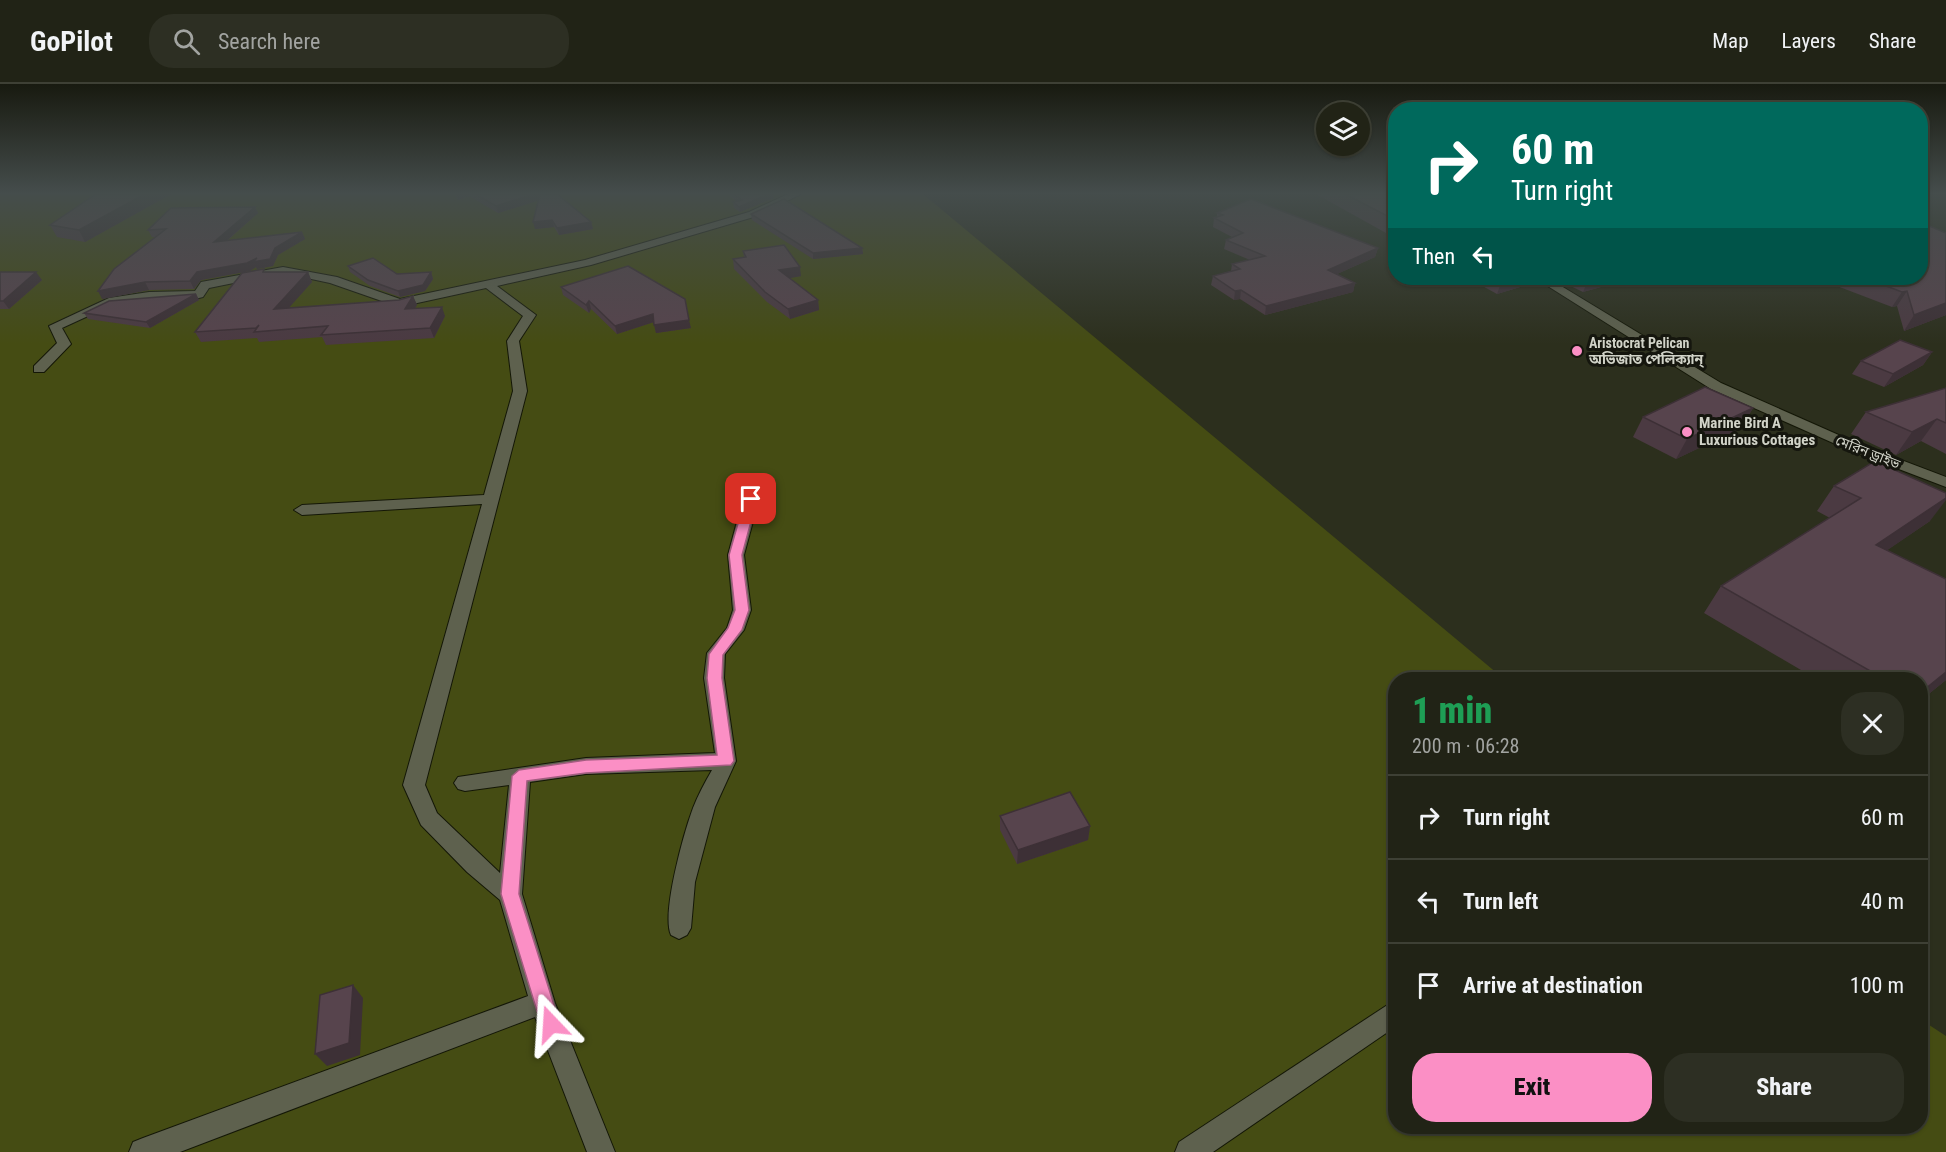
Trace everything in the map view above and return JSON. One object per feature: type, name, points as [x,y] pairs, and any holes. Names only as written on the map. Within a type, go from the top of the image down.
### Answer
[{"type":"street","points":[[39,369],[64,344],[55,326],[109,302],[149,296],[199,294],[204,285],[283,270],[333,280],[399,303],[490,286],[658,244]]},
{"type":"street","name":"মেরিন ড্রাইভ","points":[[1552,285],[1716,386],[1844,443],[1946,482]]},
{"type":"street","points":[[490,286],[530,315],[513,340],[520,391],[414,785],[429,819],[475,865],[510,894]]},
{"type":"street","points":[[679,928],[684,882],[704,807],[726,761],[714,678],[716,654],[735,630],[742,610],[736,555],[751,499]]},
{"type":"street","points":[[302,510],[491,500]]},
{"type":"street","points":[[465,783],[586,766],[726,761]]},
{"type":"street","points":[[519,776],[510,894],[542,1003],[601,1152]]},
{"type":"street","points":[[143,1152],[542,1003]]},
{"type":"street","points":[[1189,1152],[1388,1017]]},
{"type":"green space","points":[[0,244],[983,244],[1496,672],[1388,672],[1388,1134],[1928,1134],[1928,1024],[1946,1036],[1946,1152],[0,1152]]},
{"type":"building","points":[[147,244],[282,244],[275,248],[270,259],[253,262],[257,258],[247,263],[197,272],[190,281],[145,282],[98,291],[114,269]]},
{"type":"building","points":[[798,244],[855,244],[862,248],[813,253]]},
{"type":"building","points":[[1235,244],[1367,244],[1378,248],[1328,270],[1355,283],[1266,306],[1241,290],[1235,291],[1213,276],[1240,269],[1232,264],[1265,256]]},
{"type":"building","points":[[1928,244],[1946,244],[1946,303],[1914,315],[1907,291],[1902,292],[1884,285],[1928,285]]},
{"type":"building","points":[[784,245],[800,267],[779,270],[818,300],[788,309],[765,292],[733,259],[746,257],[743,251]]},
{"type":"building","points":[[373,258],[397,274],[431,272],[423,285],[398,291],[368,280],[348,266]]},
{"type":"building","points":[[628,266],[685,299],[689,320],[654,325],[653,314],[615,326],[589,301],[586,305],[561,287]]},
{"type":"building","points":[[264,269],[263,272],[308,272],[274,309],[399,300],[413,296],[405,309],[442,307],[430,328],[321,335],[328,326],[254,332],[259,325],[256,328],[195,332],[242,273]]},
{"type":"building","points":[[0,272],[36,272],[3,301],[0,301]]},
{"type":"building","points":[[196,294],[146,322],[84,313],[109,301]]},
{"type":"building","points":[[1900,340],[1932,352],[1893,374],[1861,361]]},
{"type":"building","points":[[1705,387],[1753,408],[1687,439],[1643,417]]},
{"type":"building","points":[[1946,388],[1946,423],[1937,419],[1912,432],[1866,412]]},
{"type":"building","points":[[1875,461],[1946,493],[1946,498],[1876,545],[1946,579],[1946,672],[1928,687],[1928,672],[1872,672],[1721,586],[1861,498],[1834,486]]},
{"type":"building","points":[[1070,792],[1090,826],[1018,850],[1000,816]]},
{"type":"building","points":[[353,985],[349,1043],[315,1054],[320,995]]},
{"type":"place","name":"Aristocrat Pelican অভিজাত পেলিক্যান্","points":[[1577,351]]},
{"type":"place","name":"Marine Bird A Luxurious Cottages","points":[[1687,432]]},
{"type":"route","points":[[551,1024],[542,1003],[510,894],[519,776],[586,766],[726,761],[714,678],[716,654],[735,630],[742,610],[736,555],[751,499]]}]
